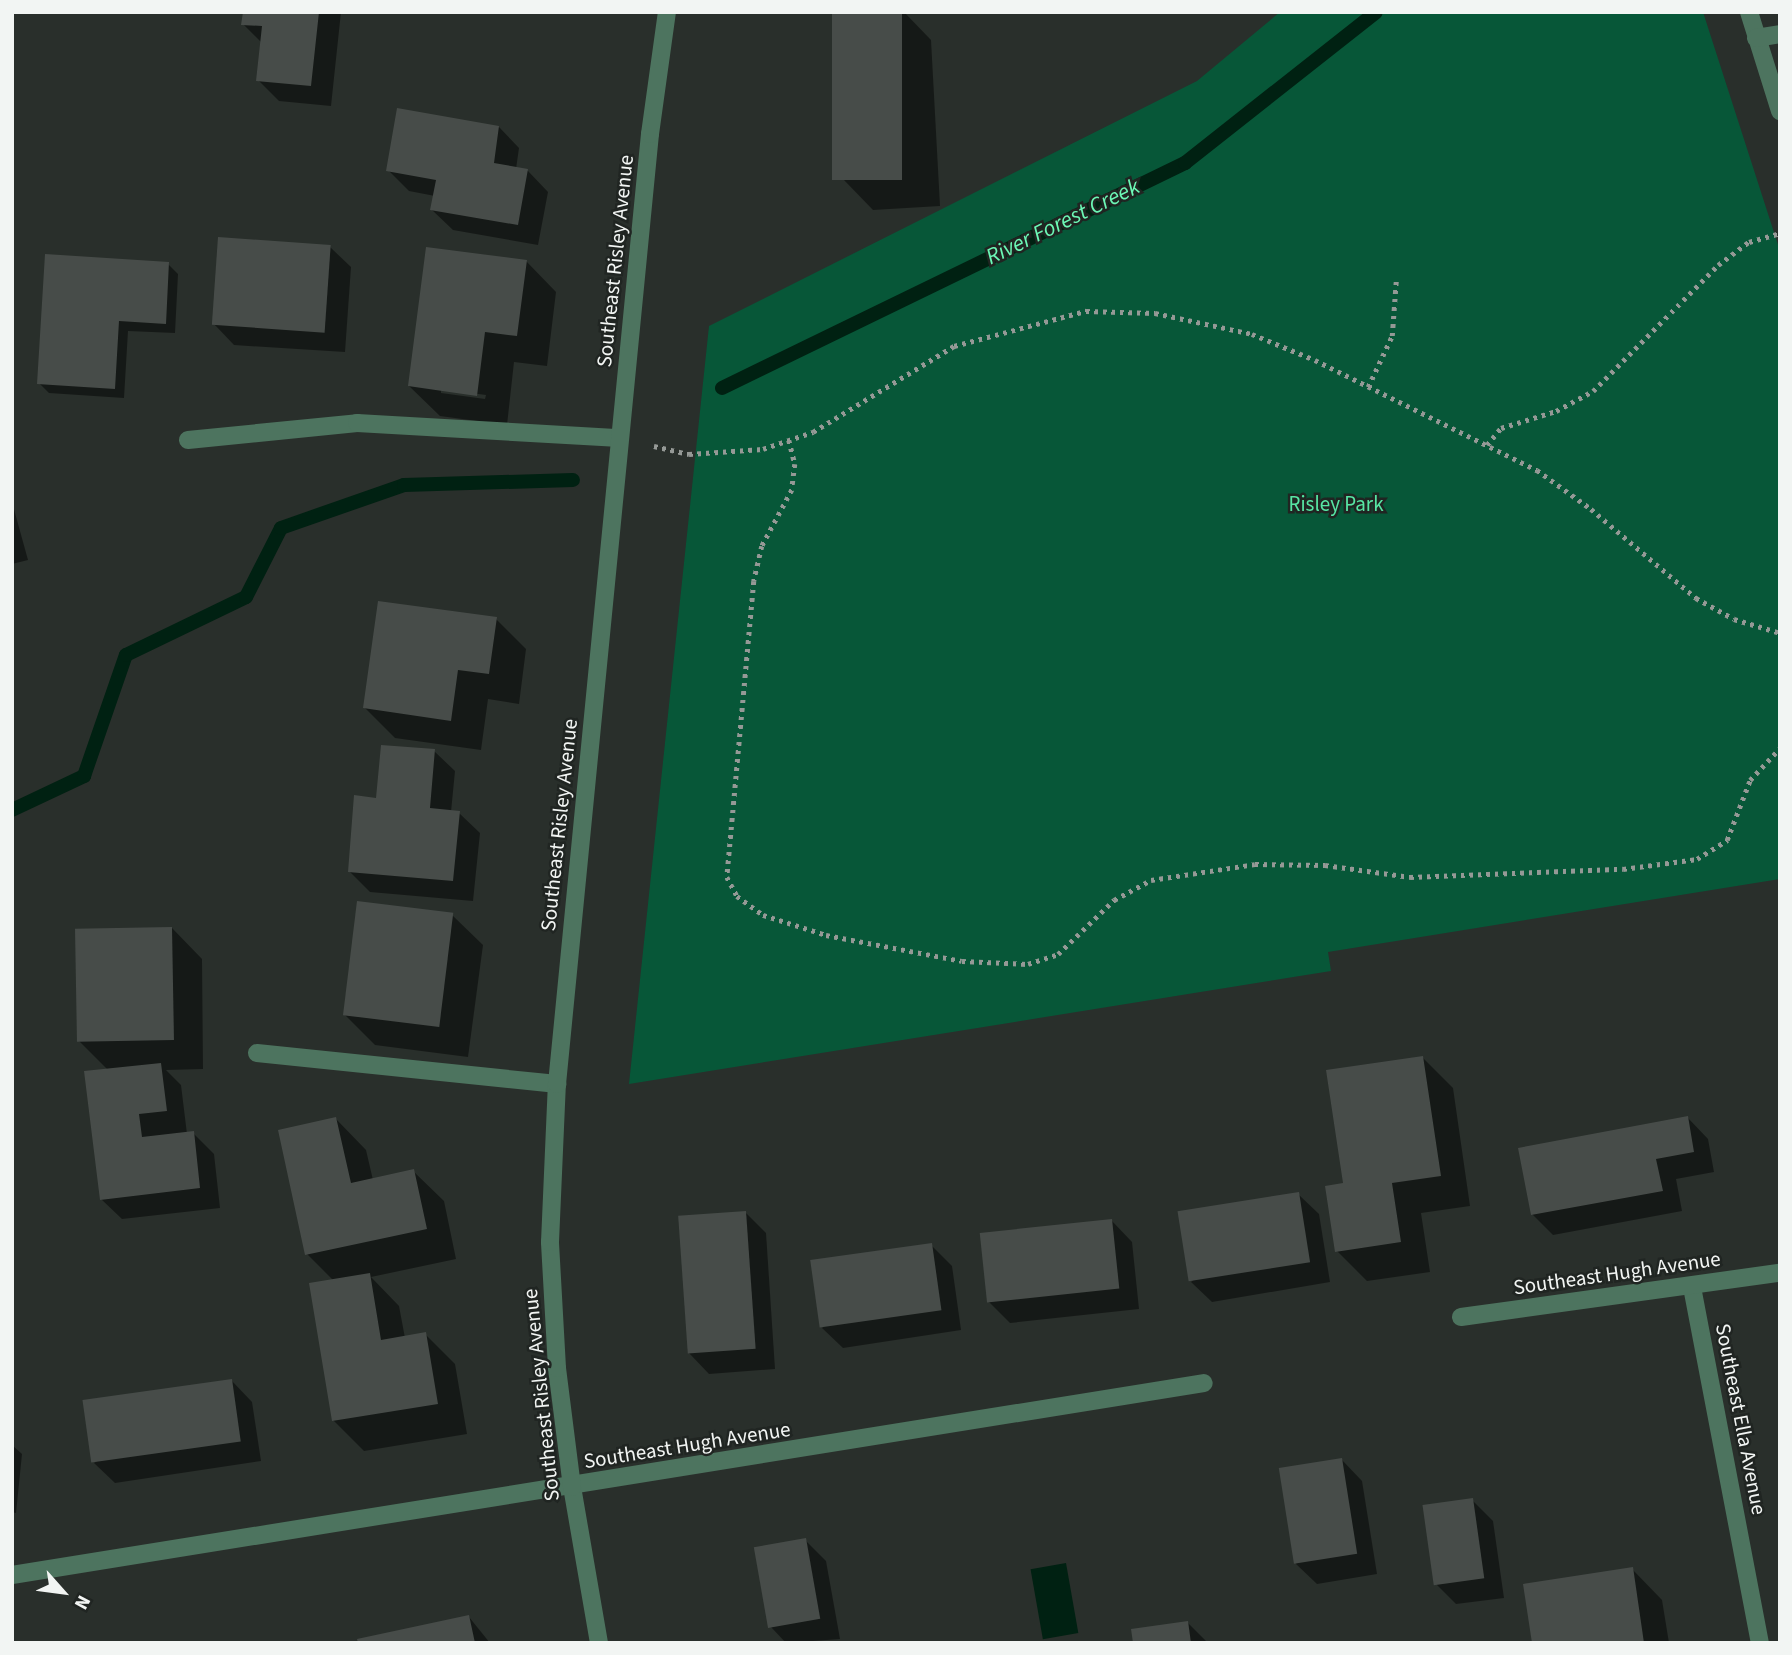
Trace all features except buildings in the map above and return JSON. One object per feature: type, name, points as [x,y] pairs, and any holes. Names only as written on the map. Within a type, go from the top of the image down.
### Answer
[{"type":"street","name":"Southeast Risley Avenue","points":[[599,1643],[572,1487],[557,1368],[550,1242],[557,1084],[620,438],[667,12]]},
{"type":"street","points":[[1749,12],[1780,111]]},
{"type":"street","points":[[1756,38],[1780,34]]},
{"type":"street","points":[[188,440],[357,423],[620,438]]},
{"type":"street","points":[[257,1054],[557,1084]]},
{"type":"street","name":"Southeast Hugh Avenue","points":[[1461,1317],[1780,1273]]},
{"type":"street","name":"Southeast Ella Avenue","points":[[1692,1287],[1760,1643]]},
{"type":"street","name":"Southeast Hugh Avenue","points":[[12,1575],[572,1487],[1204,1383]]},
{"type":"path","points":[[1487,445],[1501,428],[1556,411],[1593,391],[1718,265],[1749,242],[1780,233]]},
{"type":"path","points":[[1368,387],[1392,336],[1396,281]]},
{"type":"path","points":[[620,438],[689,454],[712,455],[763,449],[813,432],[954,346],[1086,311],[1154,313],[1252,334],[1368,387],[1537,470],[1591,509],[1696,598],[1734,619],[1780,633]]},
{"type":"path","points":[[789,440],[794,464],[792,490],[762,546],[754,581],[727,877],[737,896],[763,915],[813,931],[962,961],[1028,964],[1058,954],[1114,900],[1151,880],[1255,864],[1325,865],[1410,877],[1623,869],[1698,859],[1727,840],[1750,779],[1780,748]]},
{"type":"green space","name":"Risley Park","points":[[1280,12],[1703,12],[1780,251],[1780,879],[1328,952],[1331,971],[629,1084],[709,326],[1197,81]]},
{"type":"shaded area","points":[[1066,1563],[1078,1633],[1043,1639],[1031,1569]]},
{"type":"waterway","name":"River Forest Creek","points":[[722,388],[1185,163],[1376,12]]},
{"type":"waterway","name":"River Forest Creek","points":[[12,810],[84,776],[126,655],[246,597],[281,528],[404,485],[573,480]]}]
